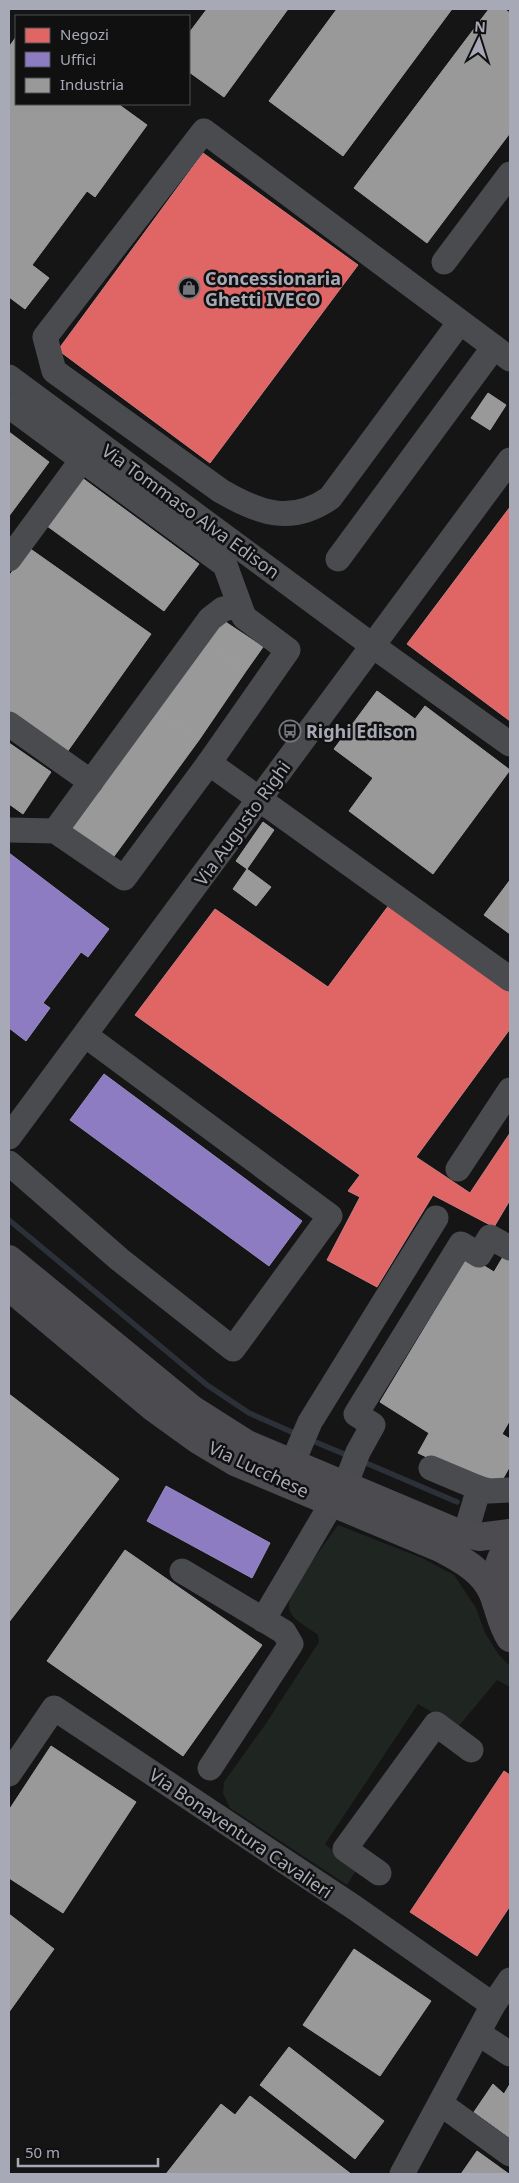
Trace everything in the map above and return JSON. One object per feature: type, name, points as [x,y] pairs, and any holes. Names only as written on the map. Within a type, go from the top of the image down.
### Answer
[{"type":"main road","name":"Via Lucchese","points":[[9,1259],[192,1409],[247,1444],[294,1459],[460,1559],[483,1576],[493,1593],[502,1624],[510,1638]]},
{"type":"main road","name":"Via Lucchese","points":[[9,1287],[155,1409],[198,1440],[235,1462],[342,1488],[465,1535],[487,1538],[510,1533]]},
{"type":"main road","name":"Via Lucchese","points":[[496,1606],[497,1574],[501,1560],[510,1542]]},
{"type":"street","points":[[338,559],[502,353],[204,131],[45,337],[54,371],[221,491],[240,502],[280,515],[300,513],[330,498],[460,322]]},
{"type":"street","points":[[444,262],[510,174]]},
{"type":"street","name":"Via Tommaso Alva Edison","points":[[9,377],[373,646],[510,744]]},
{"type":"street","points":[[9,406],[224,565],[244,617],[288,650],[209,763],[124,878],[55,831],[9,830]]},
{"type":"street","points":[[9,530],[75,455]]},
{"type":"street","points":[[9,559],[75,455]]},
{"type":"street","name":"Via Augusto Righi","points":[[9,1138],[510,460]]},
{"type":"street","points":[[55,831],[210,619],[223,609],[239,606]]},
{"type":"street","points":[[9,724],[91,782]]},
{"type":"street","points":[[209,763],[510,979]]},
{"type":"street","points":[[9,1163],[119,1259],[233,1349],[330,1216],[85,1034]]},
{"type":"street","points":[[458,1169],[510,1090]]},
{"type":"street","points":[[294,1459],[306,1430],[436,1218]]},
{"type":"street","points":[[263,1620],[342,1488],[373,1424],[356,1414],[461,1244],[479,1255],[490,1237],[510,1248]]},
{"type":"street","points":[[431,1468],[488,1491],[510,1490]]},
{"type":"street","points":[[465,1535],[479,1488]]},
{"type":"street","points":[[182,1571],[284,1632],[291,1644],[210,1768]]},
{"type":"street","name":"Via Bonaventura Cavalieri","points":[[9,1774],[54,1708],[355,1908],[493,2005]]},
{"type":"street","points":[[379,1873],[345,1849],[436,1724],[471,1750]]},
{"type":"street","points":[[402,2174],[493,2005],[510,1980]]},
{"type":"street","points":[[478,2034],[510,2054]]},
{"type":"street","points":[[441,2104],[510,2154]]},
{"type":"shaded area","points":[[338,1525],[422,1558],[454,1575],[476,1608],[485,1633],[499,1655],[510,1666],[510,1687],[497,1680],[458,1727],[418,1704],[325,1844],[356,1870],[347,1885],[230,1808],[223,1793],[224,1782],[265,1725],[319,1642],[318,1635],[293,1616],[289,1604],[295,1585]]},
{"type":"building: Negozi","points":[[203,153],[358,265],[210,463],[58,350]]},
{"type":"building: Negozi","points":[[510,507],[510,721],[407,644]]},
{"type":"building: Negozi","points":[[392,901],[510,987],[510,1029],[416,1157],[470,1193],[510,1133],[510,1200],[494,1227],[433,1195],[377,1287],[327,1260],[360,1197],[348,1191],[360,1175],[135,1015],[215,909],[328,987]]},
{"type":"building: Negozi","points":[[504,1771],[510,1775],[510,1906],[477,1956],[410,1912]]},
{"type":"building: Uffici","points":[[9,853],[109,929],[88,957],[81,952],[43,1003],[50,1008],[26,1041],[9,1028]]},
{"type":"building: Uffici","points":[[104,1074],[302,1221],[269,1266],[70,1120]]},
{"type":"building: Uffici","points":[[166,1486],[270,1543],[252,1578],[147,1521]]},
{"type":"building: Industria","points":[[207,9],[288,9],[224,97],[190,73],[190,32]]},
{"type":"building: Industria","points":[[337,9],[452,9],[343,156],[269,101]]},
{"type":"building: Industria","points":[[489,9],[504,9],[510,13],[510,133],[427,243],[354,188]]},
{"type":"building: Industria","points":[[15,38],[15,105],[119,105],[147,125],[95,197],[87,191],[32,265],[49,278],[25,309],[9,297],[9,47]]},
{"type":"building: Industria","points":[[488,393],[506,405],[490,430],[471,418]]},
{"type":"building: Industria","points":[[9,432],[49,462],[9,516]]},
{"type":"building: Industria","points":[[78,475],[199,564],[164,611],[43,523]]},
{"type":"building: Industria","points":[[29,548],[151,634],[67,752],[9,711],[9,576]]},
{"type":"building: Industria","points":[[218,617],[263,647],[246,671],[202,640]]},
{"type":"building: Industria","points":[[202,640],[246,671],[199,740],[153,708]]},
{"type":"building: Industria","points":[[377,691],[415,719],[425,706],[510,770],[433,874],[349,811],[373,778],[334,749]]},
{"type":"building: Industria","points":[[153,708],[199,740],[112,859],[66,825]]},
{"type":"building: Industria","points":[[9,743],[51,772],[23,814],[9,804]]},
{"type":"building: Industria","points":[[263,822],[274,830],[247,869],[236,861]]},
{"type":"building: Industria","points":[[247,869],[271,887],[256,906],[233,889]]},
{"type":"building: Industria","points":[[510,880],[510,934],[484,915]]},
{"type":"building: Industria","points":[[507,1250],[510,1252],[510,1420],[502,1434],[510,1439],[510,1466],[500,1484],[478,1474],[476,1480],[418,1453],[429,1433],[380,1402],[468,1256],[494,1272]]},
{"type":"building: Industria","points":[[9,1394],[119,1479],[9,1622]]},
{"type":"building: Industria","points":[[125,1550],[262,1645],[183,1756],[47,1661]]},
{"type":"building: Industria","points":[[51,1746],[136,1802],[63,1913],[9,1878],[9,1810]]},
{"type":"building: Industria","points":[[9,1914],[54,1949],[9,2012]]},
{"type":"building: Industria","points":[[354,1949],[431,2001],[380,2076],[303,2025]]},
{"type":"building: Industria","points":[[289,2047],[384,2121],[355,2159],[260,2085]]},
{"type":"building: Industria","points":[[493,2084],[504,2094],[510,2084],[510,2138],[474,2112]]},
{"type":"building: Industria","points":[[250,2096],[351,2174],[166,2174],[221,2104],[235,2115]]},
{"type":"building: Industria","points":[[477,2151],[509,2174],[461,2174]]},
{"type":"waterway","points":[[9,1220],[207,1385],[249,1413],[294,1433]]},
{"type":"waterway","points":[[313,1441],[344,1454]]},
{"type":"waterway","points":[[366,1463],[457,1502]]},
{"type":"place","name":"Concessionaria Ghetti IVECO","points":[[189,288]]},
{"type":"place","name":"Righi Edison","points":[[290,731]]}]
